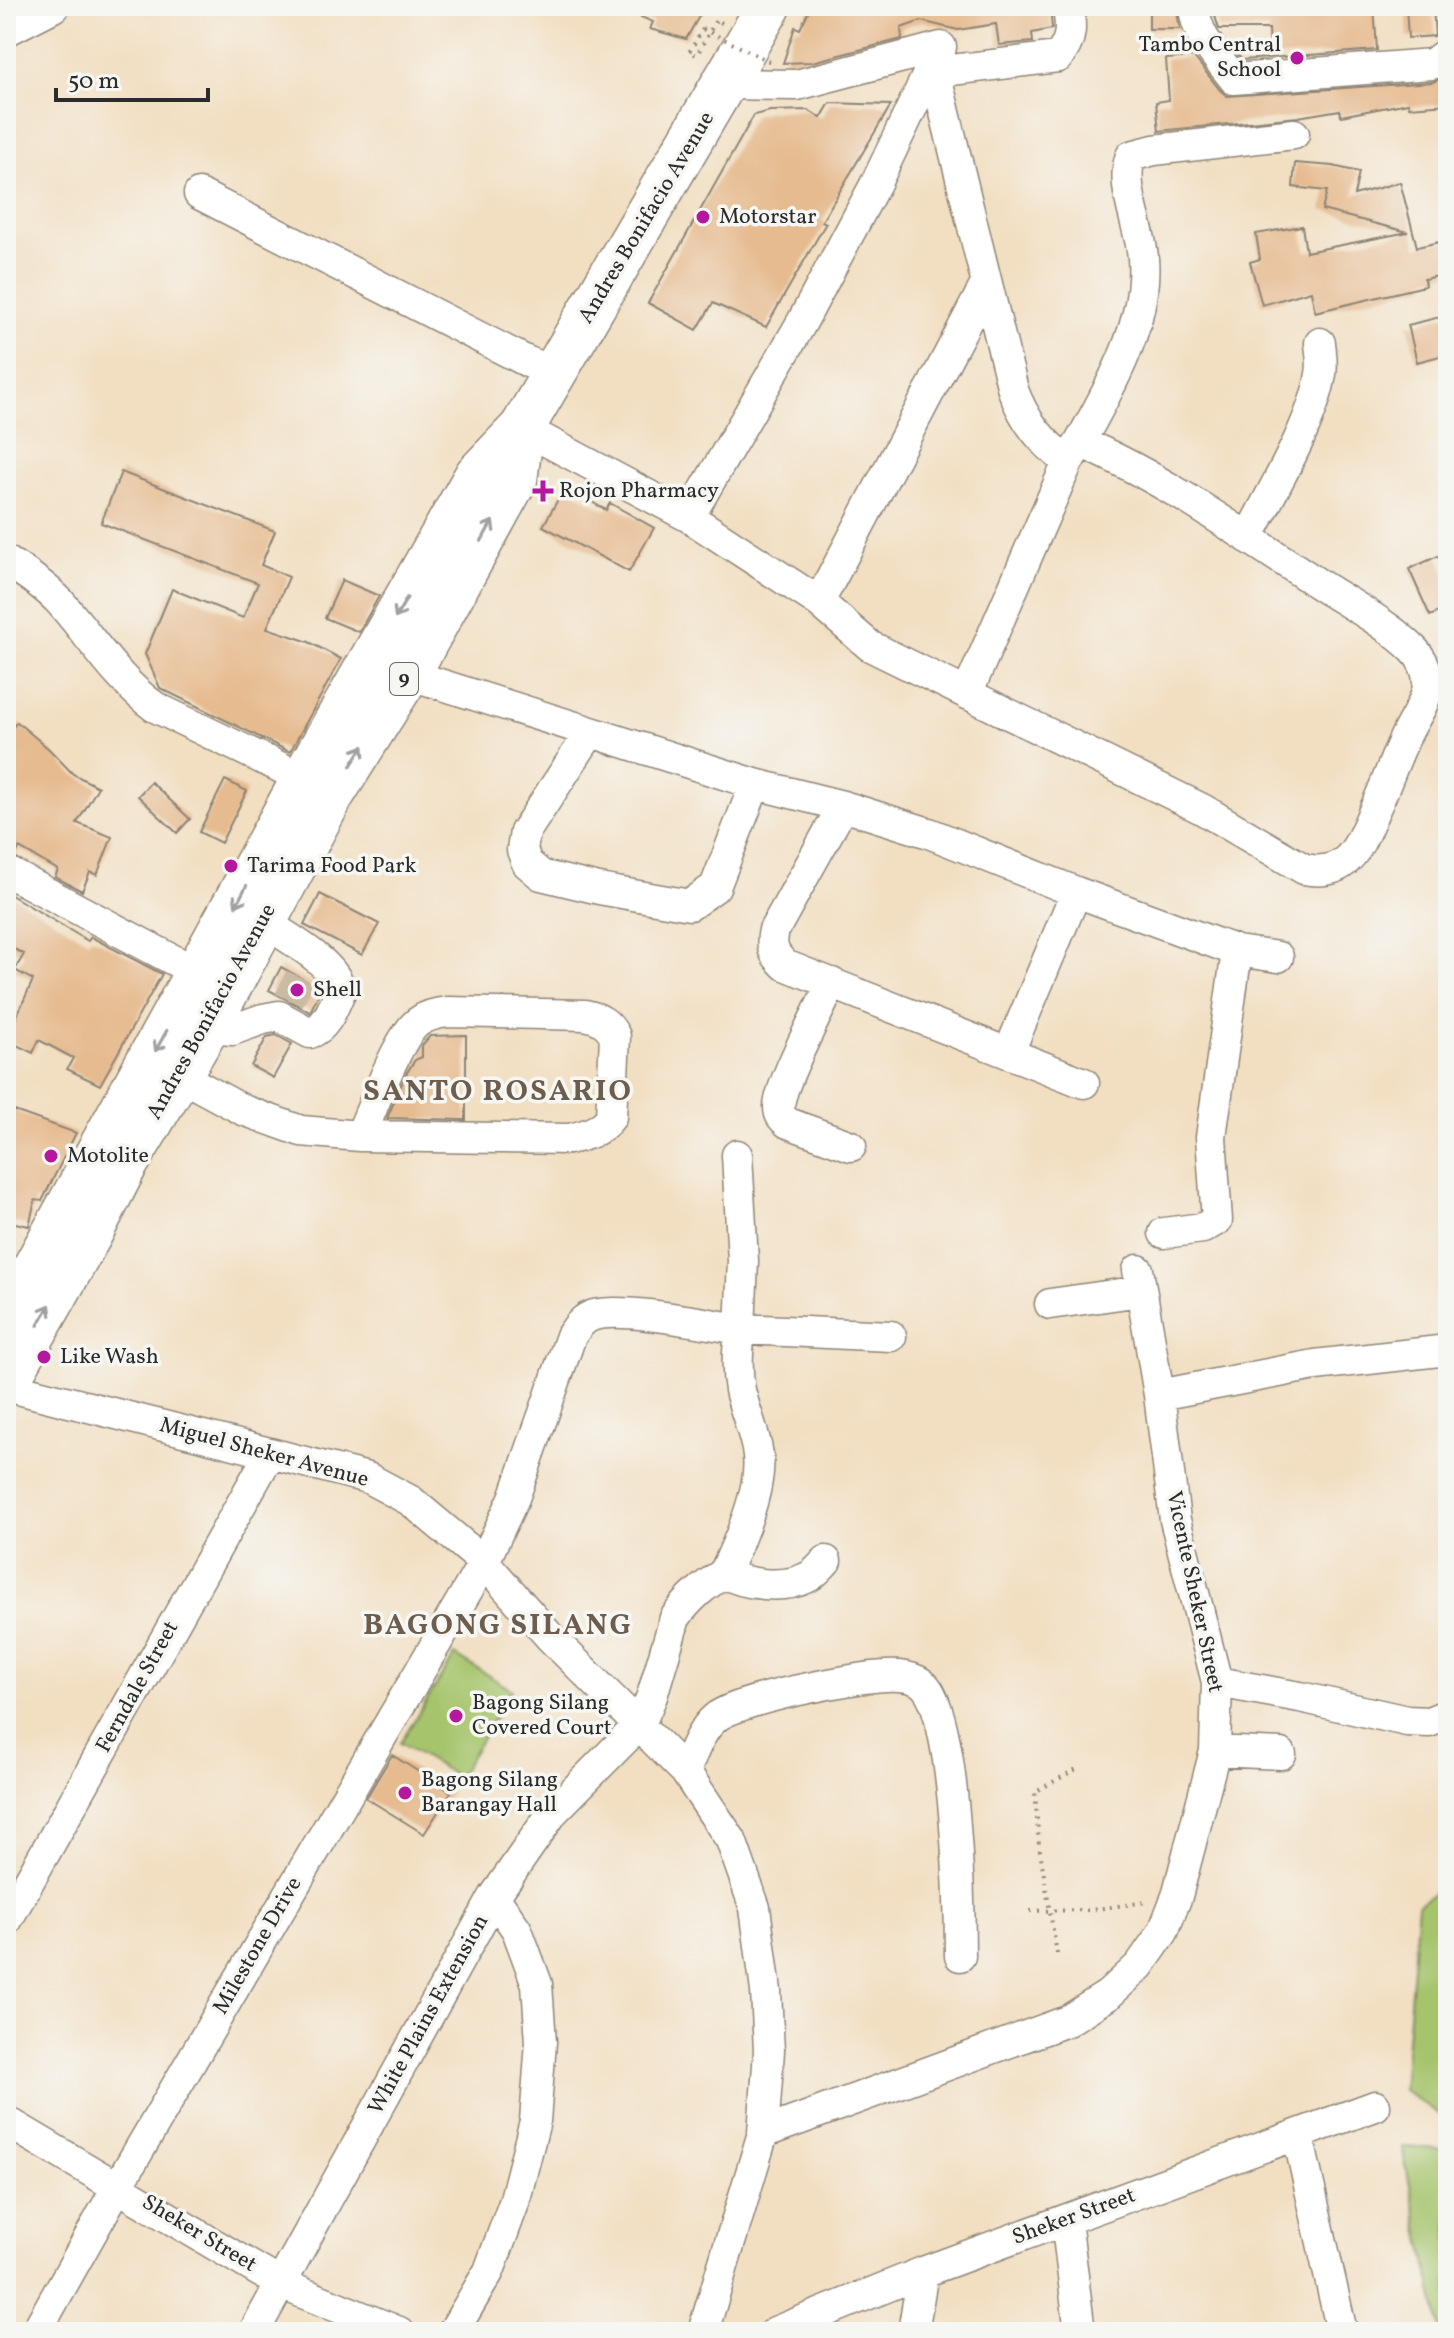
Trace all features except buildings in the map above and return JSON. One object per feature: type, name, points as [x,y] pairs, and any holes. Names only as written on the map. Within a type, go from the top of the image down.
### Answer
[{"type":"highway","name":"Andres Bonifacio Avenue","points":[[6,1320],[213,981],[319,786],[477,475],[522,428],[556,372],[712,70],[769,6]]},
{"type":"highway","name":"Andres Bonifacio Avenue","points":[[6,1384],[124,1167],[207,1028],[213,981],[263,921],[319,786],[408,674],[515,480],[522,428]]},
{"type":"street","points":[[6,31],[55,6]]},
{"type":"street","points":[[712,70],[797,85],[938,60],[1058,57],[1067,47],[1070,34],[1067,6]]},
{"type":"street","points":[[1194,6],[1195,23],[1202,39],[1234,79],[1432,64],[1448,52]]},
{"type":"street","points":[[522,428],[689,517],[819,602],[870,646],[1202,809],[1304,869],[1321,872],[1338,866],[1356,852],[1406,734],[1423,702],[1428,683],[1424,664],[1415,651],[1389,630],[1248,538],[1121,462],[1044,443],[1022,413],[1013,390],[986,284],[938,60]]},
{"type":"street","points":[[689,517],[824,280],[938,60]]},
{"type":"street","points":[[967,694],[1074,452],[1119,367],[1142,290],[1143,259],[1127,179],[1127,164],[1131,156],[1137,152],[1294,134]]},
{"type":"street","points":[[199,194],[528,362],[556,372]]},
{"type":"street","points":[[819,602],[986,284]]},
{"type":"street","points":[[1248,538],[1299,436],[1316,393],[1322,372],[1320,343]]},
{"type":"street","points":[[6,561],[33,577],[59,602],[113,669],[145,700],[319,786]]},
{"type":"street","points":[[408,674],[755,784],[843,806],[929,833],[1076,892],[1237,951],[1278,957]]},
{"type":"street","points":[[590,733],[525,832],[522,850],[527,863],[541,875],[690,905],[715,887],[755,784]]},
{"type":"street","points":[[843,806],[774,930],[771,944],[774,955],[785,965],[1084,1083]]},
{"type":"street","points":[[6,871],[213,981]]},
{"type":"street","points":[[1009,1052],[1076,892]]},
{"type":"street","points":[[207,1028],[232,1030],[263,1019],[294,987],[263,921]]},
{"type":"street","points":[[1164,1233],[1203,1228],[1217,1220],[1211,1137],[1237,951]]},
{"type":"street","points":[[832,983],[785,1084],[779,1110],[788,1123],[851,1146]]},
{"type":"street","points":[[180,1076],[243,1110],[301,1131],[360,1136],[569,1139],[591,1133],[605,1125],[611,1117],[615,1036],[610,1026],[599,1018],[585,1015],[433,1014],[417,1022],[405,1037],[360,1136]]},
{"type":"street","points":[[640,1724],[652,1696],[675,1618],[700,1589],[724,1573],[736,1549],[759,1472],[758,1454],[737,1362],[743,1261],[737,1155]]},
{"type":"street","name":"Vicente Sheker Street","points":[[763,2133],[1067,2021],[1108,1995],[1139,1966],[1163,1932],[1177,1896],[1215,1751],[1217,1682],[1175,1520],[1140,1281],[1050,1304]]},
{"type":"street","name":"Milestone Drive","points":[[36,2332],[118,2186],[484,1562],[514,1498],[571,1336],[580,1323],[592,1315],[615,1313],[740,1329]]},
{"type":"street","points":[[740,1329],[891,1336]]},
{"type":"street","points":[[1159,1395],[1315,1365],[1448,1350]]},
{"type":"street","name":"Miguel Sheker Avenue","points":[[6,1384],[368,1478],[411,1501],[484,1562],[550,1637],[685,1771],[731,1840],[755,1908],[766,1991],[769,2051],[763,2133],[703,2332]]},
{"type":"street","name":"Ferndale Street","points":[[6,1922],[270,1453]]},
{"type":"street","points":[[724,1573],[737,1580],[787,1583],[806,1579],[826,1561]]},
{"type":"street","points":[[685,1771],[704,1731],[715,1717],[738,1705],[816,1687],[885,1676],[911,1678],[925,1686],[934,1702],[941,1730],[956,1825],[960,1956]]},
{"type":"street","points":[[1217,1682],[1407,1721],[1429,1722],[1448,1714]]},
{"type":"street","name":"White Plains Extension","points":[[254,2332],[494,1897],[553,1812],[640,1724]]},
{"type":"street","points":[[1215,1751],[1281,1754]]},
{"type":"street","points":[[453,2332],[489,2271],[514,2203],[535,2121],[541,2042],[537,1984],[517,1930],[494,1897]]},
{"type":"street","name":"Sheker Street","points":[[775,2332],[923,2272],[1375,2106]]},
{"type":"street","name":"Sheker Street","points":[[6,2121],[281,2284],[399,2332]]},
{"type":"street","points":[[1298,2136],[1342,2332]]},
{"type":"street","points":[[1066,2220],[1080,2332]]},
{"type":"street","points":[[913,2332],[923,2272]]},
{"type":"path","points":[[712,70],[689,52],[703,29],[775,64]]},
{"type":"path","points":[[1057,1954],[1048,1911],[1035,1792],[1080,1767]]},
{"type":"path","points":[[1030,1911],[1131,1905],[1177,1896]]},
{"type":"green space","name":"Bagong Silang Covered Court","points":[[455,1655],[512,1690],[458,1777],[400,1743]]},
{"type":"green space","points":[[1448,1883],[1448,2332],[1441,2332],[1402,2147],[1445,2149],[1446,2119],[1403,2090],[1418,1904]]},
{"type":"tunnel","points":[[289,1000],[300,977]]},
{"type":"place","name":"Tambo Central School","points":[[1297,58]]},
{"type":"place","name":"Motorstar","points":[[703,217]]},
{"type":"place","name":"Rojon Pharmacy","points":[[543,491]]},
{"type":"place","name":"Tarima Food Park","points":[[231,866]]},
{"type":"place","name":"Shell","points":[[297,990]]},
{"type":"place","name":"Motolite","points":[[51,1156]]},
{"type":"place","name":"Like Wash","points":[[44,1357]]},
{"type":"place","name":"Bagong Silang Covered Court","points":[[456,1716]]},
{"type":"place","name":"Bagong Silang Barangay Hall","points":[[405,1793]]},
{"type":"district","name":"SANTO ROSARIO","points":[[498,1092]]},
{"type":"district","name":"BAGONG SILANG","points":[[498,1626]]}]
